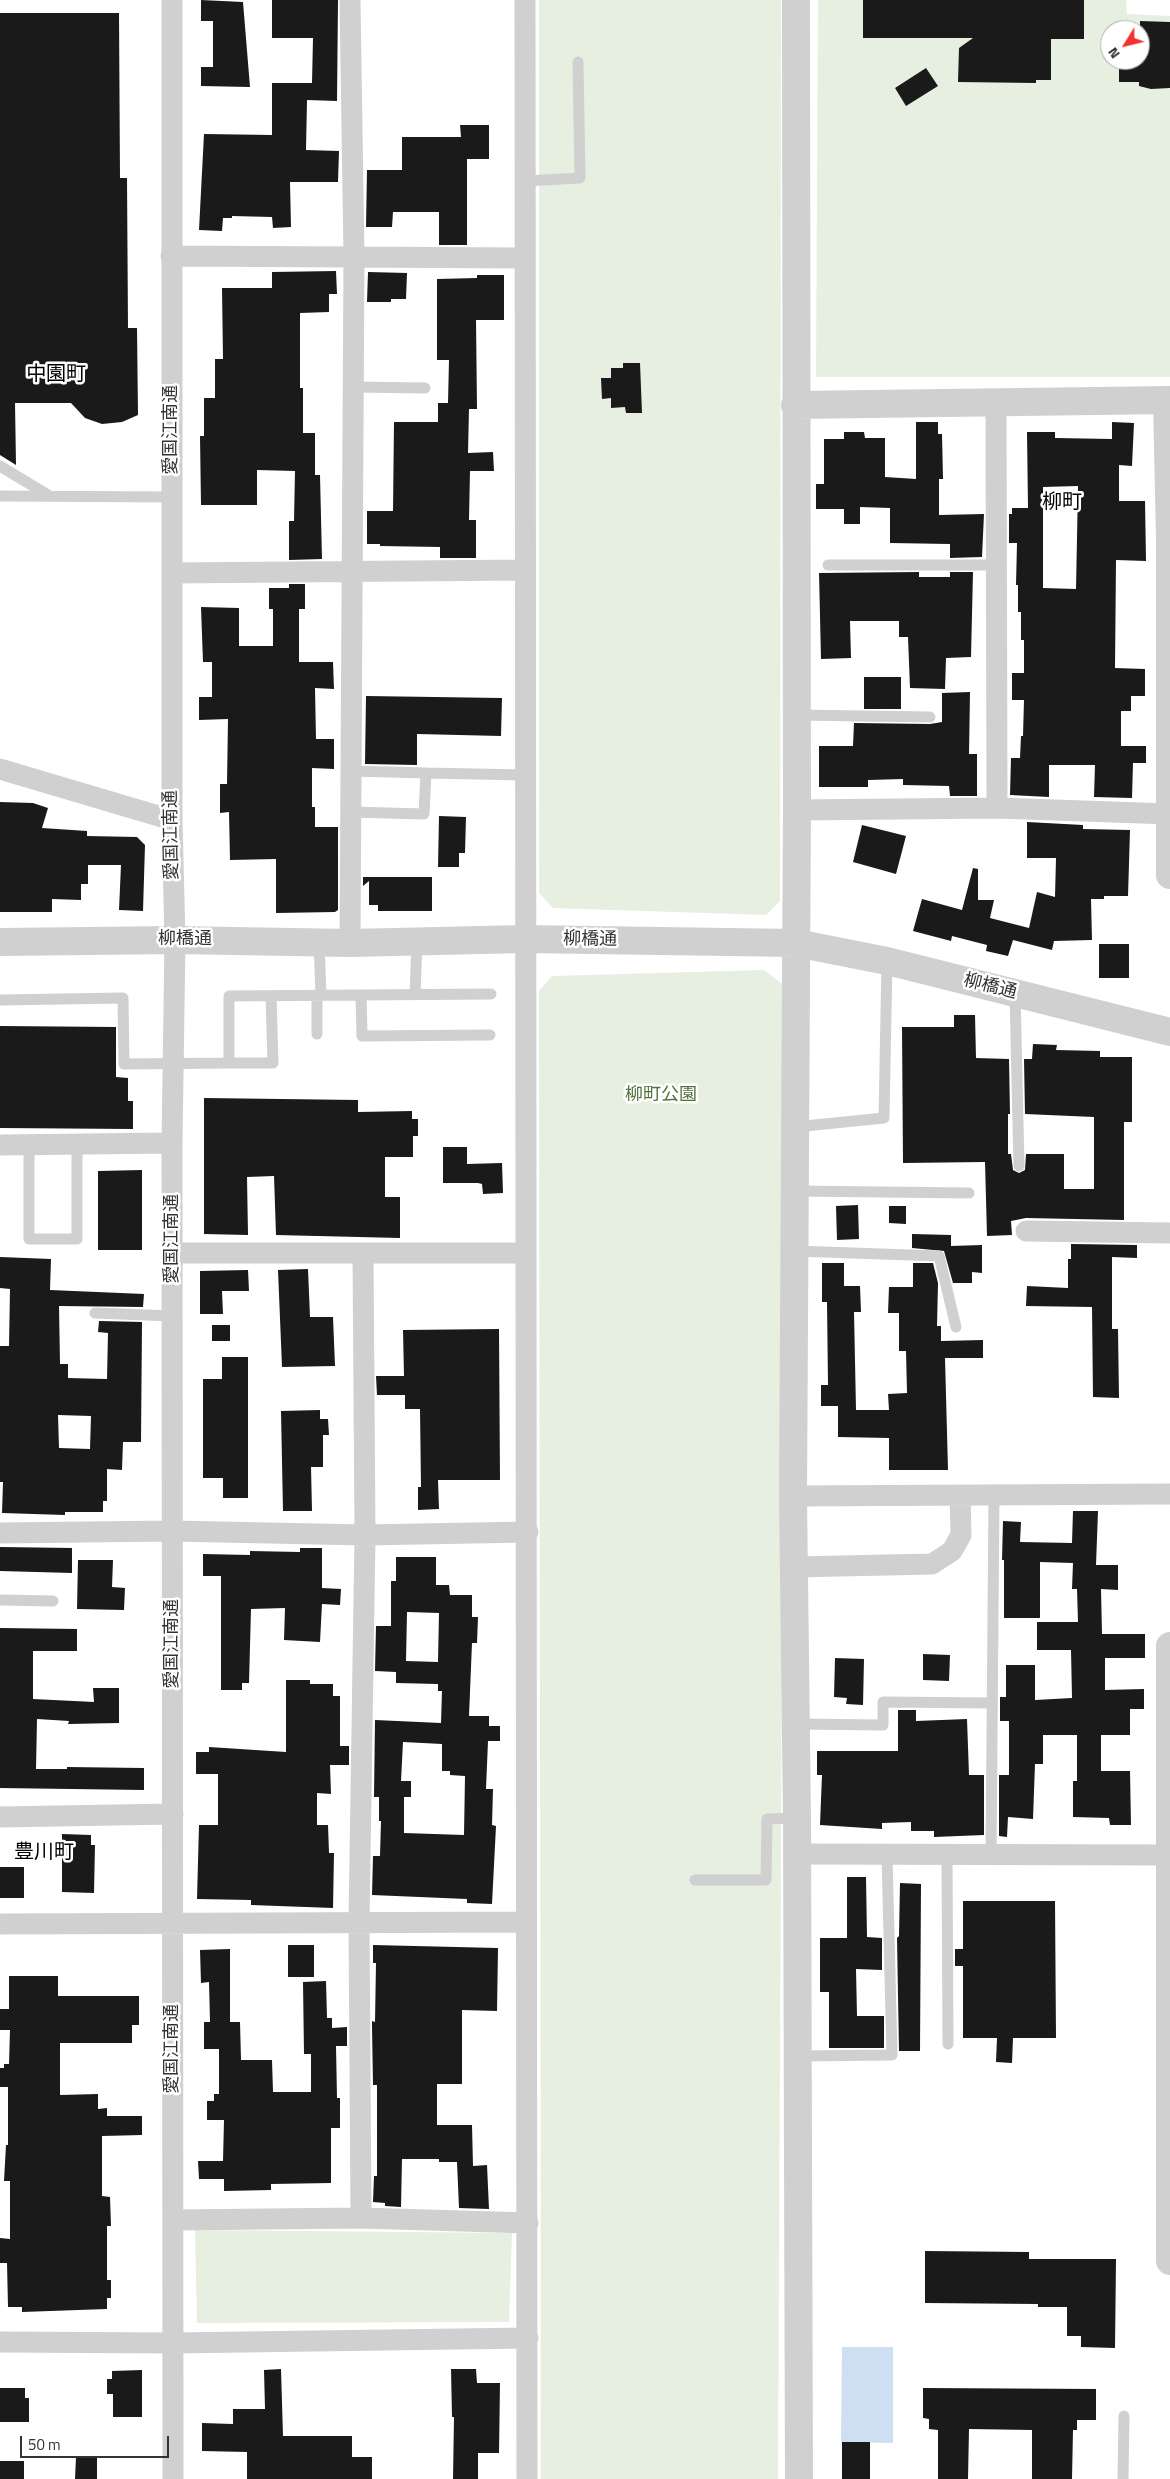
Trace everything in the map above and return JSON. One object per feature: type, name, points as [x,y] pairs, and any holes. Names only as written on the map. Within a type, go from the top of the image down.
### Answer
[{"type":"street","name":"愛国江南通","points":[[172,0],[172,820],[175,940],[172,1143],[174,1253],[172,1531],[173,2479]]},
{"type":"street","points":[[350,0],[354,257],[354,572],[350,943]]},
{"type":"street","points":[[525,0],[524,939],[528,1532],[526,1922],[527,2479]]},
{"type":"street","points":[[796,0],[797,810],[793,1496],[797,1818],[799,2479]]},
{"type":"street","points":[[171,256],[525,258]]},
{"type":"street","points":[[795,405],[1168,400],[1170,875]]},
{"type":"street","points":[[996,401],[997,808]]},
{"type":"street","points":[[172,573],[525,570]]},
{"type":"street","points":[[0,769],[172,820]]},
{"type":"street","points":[[797,810],[997,808],[1170,814]]},
{"type":"street","name":"柳橋通","points":[[0,942],[175,940],[350,943],[524,939],[796,943],[886,961],[1170,1032]]},
{"type":"street","points":[[0,1144],[172,1143]]},
{"type":"street","points":[[1026,1231],[1170,1233]]},
{"type":"street","points":[[174,1253],[526,1253]]},
{"type":"street","points":[[362,2218],[359,1922],[365,1535],[363,1254]]},
{"type":"street","points":[[793,1496],[1170,1494]]},
{"type":"street","points":[[795,1567],[932,1564],[952,1550],[961,1535],[960,1495]]},
{"type":"street","points":[[0,1533],[172,1531],[365,1535],[528,1532]]},
{"type":"street","points":[[1170,1646],[1170,2260]]},
{"type":"street","points":[[0,1817],[173,1814]]},
{"type":"street","points":[[797,1854],[887,1856],[1170,1855]]},
{"type":"street","points":[[0,1924],[526,1922]]},
{"type":"street","points":[[173,2220],[362,2218],[528,2223]]},
{"type":"street","points":[[0,2342],[173,2343],[528,2338]]},
{"type":"lane","points":[[525,181],[580,178],[578,62]]},
{"type":"lane","points":[[354,387],[425,388]]},
{"type":"lane","points":[[0,466],[48,495]]},
{"type":"lane","points":[[0,496],[172,497]]},
{"type":"lane","points":[[828,565],[996,565]]},
{"type":"lane","points":[[796,715],[930,717]]},
{"type":"lane","points":[[352,771],[525,776]]},
{"type":"lane","points":[[352,812],[424,814],[426,773]]},
{"type":"lane","points":[[317,1034],[319,942]]},
{"type":"lane","points":[[416,994],[417,942]]},
{"type":"lane","points":[[796,1127],[884,1118],[886,961]]},
{"type":"lane","points":[[1014,993],[1019,1166]]},
{"type":"lane","points":[[229,1063],[228,996],[491,994]]},
{"type":"lane","points":[[361,995],[362,1036],[490,1036]]},
{"type":"lane","points":[[0,1000],[123,998],[124,1064],[272,1063],[271,996]]},
{"type":"lane","points":[[29,1144],[29,1238],[76,1239],[77,1144]]},
{"type":"lane","points":[[795,1191],[969,1192]]},
{"type":"lane","points":[[795,1251],[939,1256],[956,1327]]},
{"type":"lane","points":[[95,1313],[173,1316]]},
{"type":"lane","points":[[991,1856],[994,1495]]},
{"type":"lane","points":[[0,1600],[53,1602]]},
{"type":"lane","points":[[796,1724],[883,1725],[883,1702],[992,1703]]},
{"type":"lane","points":[[695,1880],[766,1880],[767,1819],[797,1818]]},
{"type":"lane","points":[[798,2056],[892,2055],[887,1856]]},
{"type":"lane","points":[[947,1856],[948,2044]]},
{"type":"lane","points":[[1123,2479],[1124,2416]]},
{"type":"green space","points":[[539,0],[781,0],[780,901],[766,915],[553,908],[539,893]]},
{"type":"green space","points":[[818,0],[1126,0],[1127,14],[1170,16],[1170,377],[816,377]]},
{"type":"green space","name":"柳町公園","points":[[764,970],[785,986],[778,2479],[541,2479],[539,991],[552,976]]},
{"type":"green space","points":[[195,2230],[512,2233],[509,2322],[197,2323]]},
{"type":"water","points":[[842,2347],[893,2347],[893,2443],[841,2442]]},
{"type":"building","points":[[201,0],[243,2],[250,87],[201,86],[201,67],[213,67],[213,21],[201,21]]},
{"type":"building","points":[[272,0],[338,0],[337,101],[307,100],[306,150],[339,151],[338,182],[290,182],[291,227],[273,228],[272,217],[232,216],[232,218],[223,218],[222,231],[199,230],[204,134],[272,135],[272,83],[312,83],[313,38],[272,38]]},
{"type":"building","points":[[863,0],[1084,0],[1084,39],[1051,39],[1051,80],[1036,80],[1036,83],[958,82],[959,48],[973,38],[863,38]]},
{"type":"building","points":[[0,13],[119,13],[120,178],[127,178],[128,328],[137,328],[138,415],[122,422],[102,424],[85,418],[71,403],[15,403],[16,465],[0,455]]},
{"type":"building","points":[[1150,21],[1170,22],[1170,88],[1151,89],[1139,86],[1139,82],[1119,82],[1119,70],[1150,70]]},
{"type":"building","points":[[926,68],[938,86],[906,106],[895,88]]},
{"type":"building","points":[[460,125],[489,125],[489,159],[467,159],[467,245],[439,245],[439,212],[393,212],[392,227],[366,227],[367,170],[402,170],[402,137],[461,137]]},
{"type":"building","points":[[336,271],[337,294],[329,294],[329,312],[300,313],[300,388],[303,388],[303,433],[315,433],[315,475],[320,475],[322,559],[289,560],[289,521],[294,521],[295,471],[257,470],[257,505],[201,505],[200,436],[204,436],[204,398],[215,398],[215,359],[223,359],[222,288],[272,288],[272,272]]},
{"type":"building","points":[[368,272],[407,273],[406,299],[391,299],[391,302],[367,302]]},
{"type":"building","points":[[477,275],[504,275],[504,320],[476,320],[477,409],[469,409],[468,453],[493,452],[494,471],[470,471],[469,520],[476,520],[476,558],[440,558],[440,547],[367,544],[367,511],[393,511],[394,422],[438,422],[438,403],[448,403],[449,360],[437,360],[437,279],[477,278]]},
{"type":"building","points":[[623,363],[640,363],[642,413],[626,413],[625,407],[611,408],[611,398],[602,399],[601,378],[611,378],[611,368],[623,368]]},
{"type":"building","points":[[916,422],[938,422],[938,434],[942,434],[943,479],[939,479],[939,515],[984,514],[982,557],[950,558],[950,544],[890,543],[890,508],[860,507],[860,524],[844,524],[844,509],[816,509],[816,484],[824,484],[824,439],[844,439],[844,432],[864,432],[865,438],[885,438],[885,477],[916,479]]},
{"type":"building","points":[[1112,422],[1134,423],[1132,466],[1119,465],[1119,501],[1145,501],[1146,561],[1116,560],[1115,668],[1145,669],[1145,696],[1131,696],[1131,711],[1121,711],[1121,746],[1146,746],[1146,763],[1133,763],[1132,798],[1094,797],[1095,765],[1049,765],[1049,797],[1010,795],[1011,758],[1020,758],[1024,700],[1012,700],[1012,673],[1024,673],[1024,640],[1021,640],[1021,612],[1018,612],[1018,585],[1016,585],[1017,543],[1009,543],[1009,514],[1012,514],[1012,508],[1028,508],[1027,432],[1055,432],[1055,438],[1112,439]],"holes":[[[1078,486],[1076,589],[1043,588],[1043,487]]]},
{"type":"building","points":[[919,572],[919,577],[950,577],[950,572],[973,572],[971,657],[946,658],[945,689],[910,688],[908,637],[899,637],[899,621],[850,621],[851,658],[821,659],[819,573]]},
{"type":"building","points":[[289,584],[305,584],[305,609],[299,609],[299,662],[333,662],[334,689],[315,688],[316,739],[334,739],[334,769],[312,768],[312,807],[315,807],[315,827],[338,827],[338,910],[335,912],[276,913],[276,859],[230,860],[229,812],[220,813],[220,784],[227,784],[228,719],[199,720],[199,697],[212,697],[212,662],[203,662],[201,607],[239,608],[239,646],[273,646],[273,609],[269,609],[269,588],[289,588]]},
{"type":"building","points":[[864,677],[901,677],[901,709],[864,709]]},
{"type":"building","points":[[970,692],[969,754],[977,754],[977,796],[950,796],[949,786],[903,785],[903,779],[868,780],[868,787],[819,787],[819,746],[853,746],[854,723],[930,724],[942,722],[942,693]]},
{"type":"building","points":[[366,696],[502,698],[501,736],[417,734],[417,765],[365,764]]},
{"type":"building","points":[[0,802],[33,803],[48,808],[42,828],[87,831],[87,836],[137,837],[145,845],[143,911],[119,910],[121,865],[88,865],[88,884],[81,884],[81,900],[52,899],[52,912],[0,912]]},
{"type":"building","points":[[439,816],[466,817],[465,853],[459,853],[459,867],[438,867]]},
{"type":"building","points":[[1027,822],[1083,825],[1083,829],[1130,830],[1128,896],[1104,896],[1104,899],[1091,899],[1092,940],[1054,941],[1052,950],[1013,940],[1008,956],[986,951],[987,945],[952,936],[951,941],[913,931],[922,899],[962,910],[973,868],[978,869],[978,900],[994,900],[990,918],[1029,928],[1037,892],[1055,897],[1056,858],[1027,858]]},
{"type":"building","points":[[862,825],[906,836],[896,874],[853,862]]},
{"type":"building","points":[[363,877],[432,877],[432,911],[378,911],[378,905],[369,905],[369,881],[363,886]]},
{"type":"building","points":[[1099,944],[1129,944],[1129,978],[1099,978]]},
{"type":"building","points":[[954,1015],[975,1015],[976,1058],[1009,1059],[1010,1114],[1008,1114],[1008,1154],[1011,1154],[1013,1170],[1019,1173],[1025,1170],[1026,1154],[1064,1154],[1064,1189],[1094,1189],[1094,1117],[1025,1114],[1024,1059],[1032,1059],[1033,1044],[1057,1045],[1056,1050],[1100,1051],[1100,1057],[1132,1057],[1132,1122],[1124,1122],[1124,1220],[1026,1218],[1011,1221],[1012,1235],[987,1236],[985,1162],[903,1163],[902,1027],[954,1027]]},
{"type":"building","points":[[0,1026],[116,1027],[116,1077],[128,1078],[128,1101],[133,1101],[133,1129],[0,1128]]},
{"type":"building","points":[[204,1098],[358,1100],[358,1112],[412,1111],[412,1119],[418,1119],[418,1136],[413,1136],[413,1157],[385,1157],[385,1197],[400,1197],[400,1238],[276,1235],[274,1176],[247,1177],[248,1235],[204,1234]]},
{"type":"building","points":[[443,1147],[467,1147],[467,1164],[502,1163],[503,1193],[483,1194],[482,1184],[478,1183],[443,1183]]},
{"type":"building","points":[[142,1170],[142,1250],[98,1250],[98,1171]]},
{"type":"building","points":[[858,1205],[859,1239],[837,1240],[836,1206]]},
{"type":"building","points":[[889,1206],[906,1206],[906,1224],[889,1223]]},
{"type":"building","points":[[912,1234],[951,1235],[951,1246],[982,1245],[982,1273],[972,1272],[972,1283],[953,1283],[944,1251],[912,1248]]},
{"type":"building","points":[[1071,1244],[1137,1245],[1137,1258],[1112,1257],[1112,1329],[1118,1329],[1119,1398],[1093,1397],[1092,1307],[1026,1306],[1027,1286],[1068,1288],[1068,1259],[1071,1259]]},
{"type":"building","points":[[0,1257],[51,1259],[50,1290],[144,1294],[143,1307],[59,1306],[60,1364],[68,1364],[68,1378],[107,1379],[108,1333],[98,1332],[99,1321],[142,1322],[141,1442],[123,1442],[122,1470],[107,1469],[107,1501],[103,1501],[103,1512],[65,1512],[65,1515],[2,1513],[3,1482],[0,1482],[0,1346],[9,1346],[10,1289],[0,1288]],"holes":[[[58,1415],[91,1416],[90,1449],[59,1448]]]},
{"type":"building","points":[[822,1263],[844,1263],[844,1286],[860,1286],[861,1312],[854,1312],[856,1410],[889,1410],[888,1394],[907,1393],[906,1351],[899,1351],[899,1313],[888,1313],[889,1287],[913,1287],[913,1263],[933,1263],[938,1283],[937,1326],[941,1326],[941,1341],[983,1340],[983,1358],[945,1358],[948,1470],[889,1470],[889,1438],[838,1437],[838,1406],[821,1406],[821,1385],[828,1385],[827,1302],[822,1302]]},
{"type":"building","points":[[308,1269],[310,1317],[333,1317],[335,1366],[282,1367],[278,1270]]},
{"type":"building","points":[[248,1270],[249,1291],[222,1291],[223,1314],[200,1314],[200,1271]]},
{"type":"building","points":[[212,1325],[230,1325],[230,1341],[212,1341]]},
{"type":"building","points":[[499,1329],[500,1480],[438,1480],[439,1509],[418,1510],[418,1487],[421,1487],[420,1409],[405,1409],[405,1395],[377,1395],[376,1376],[404,1376],[403,1330]]},
{"type":"building","points":[[222,1357],[248,1357],[248,1498],[223,1498],[223,1478],[203,1478],[203,1379],[222,1379]]},
{"type":"building","points":[[320,1410],[320,1419],[328,1419],[329,1435],[323,1435],[323,1467],[311,1467],[312,1511],[283,1511],[281,1411]]},
{"type":"building","points":[[1073,1511],[1098,1511],[1096,1565],[1118,1565],[1118,1590],[1101,1589],[1102,1634],[1145,1634],[1145,1658],[1105,1658],[1105,1690],[1144,1689],[1144,1709],[1130,1709],[1130,1735],[1101,1735],[1101,1771],[1130,1771],[1131,1825],[1110,1825],[1109,1818],[1073,1817],[1073,1781],[1077,1781],[1077,1735],[1043,1735],[1043,1764],[1035,1764],[1033,1819],[1008,1817],[1007,1837],[999,1836],[999,1775],[1009,1775],[1009,1721],[1000,1721],[1000,1697],[1006,1697],[1006,1665],[1035,1665],[1035,1700],[1072,1698],[1071,1650],[1037,1650],[1037,1622],[1078,1622],[1077,1589],[1072,1589],[1073,1563],[1040,1562],[1040,1618],[1004,1618],[1003,1521],[1021,1522],[1020,1542],[1072,1543]]},
{"type":"building","points":[[0,1547],[72,1548],[72,1573],[0,1571]]},
{"type":"building","points":[[300,1548],[322,1548],[322,1588],[341,1589],[340,1605],[322,1604],[320,1642],[284,1640],[285,1608],[251,1609],[249,1683],[242,1683],[242,1690],[221,1690],[221,1576],[203,1576],[203,1554],[250,1555],[250,1551],[300,1552]]},
{"type":"building","points":[[396,1557],[436,1557],[436,1585],[449,1585],[450,1595],[472,1595],[472,1617],[478,1617],[477,1643],[472,1643],[469,1716],[489,1716],[489,1726],[500,1726],[500,1741],[488,1741],[486,1789],[493,1789],[492,1825],[496,1826],[492,1904],[467,1903],[467,1899],[372,1895],[373,1856],[380,1856],[381,1821],[379,1821],[379,1797],[374,1797],[375,1720],[441,1723],[442,1691],[438,1691],[438,1684],[396,1683],[396,1672],[375,1671],[376,1626],[391,1626],[391,1581],[396,1581]],"holes":[[[407,1612],[439,1613],[438,1662],[406,1661]],[[403,1742],[442,1744],[442,1771],[450,1771],[450,1775],[465,1776],[464,1835],[404,1833],[404,1797],[411,1797],[411,1781],[401,1781]]]},
{"type":"building","points":[[78,1560],[113,1560],[112,1587],[125,1588],[124,1610],[77,1609]]},
{"type":"building","points":[[0,1628],[77,1629],[77,1651],[33,1651],[33,1699],[94,1702],[93,1688],[119,1688],[119,1723],[68,1724],[69,1721],[37,1719],[36,1769],[67,1769],[67,1767],[144,1768],[144,1790],[0,1788]]},
{"type":"building","points":[[923,1654],[950,1655],[949,1681],[923,1680]]},
{"type":"building","points":[[835,1658],[864,1659],[863,1705],[846,1704],[847,1698],[834,1697]]},
{"type":"building","points":[[286,1680],[310,1680],[310,1684],[333,1684],[333,1696],[340,1696],[340,1746],[349,1746],[349,1765],[330,1765],[331,1794],[317,1793],[317,1825],[328,1825],[329,1853],[334,1853],[333,1908],[251,1905],[251,1900],[197,1899],[199,1825],[218,1825],[218,1774],[196,1774],[196,1752],[209,1752],[209,1747],[286,1752]]},
{"type":"building","points":[[898,1710],[916,1710],[916,1721],[967,1719],[969,1775],[984,1775],[984,1835],[934,1837],[934,1831],[911,1831],[911,1822],[882,1823],[882,1829],[820,1825],[822,1775],[817,1775],[817,1751],[898,1751]]},
{"type":"building","points":[[62,1834],[91,1835],[91,1845],[95,1845],[94,1893],[62,1892]]},
{"type":"building","points":[[0,1867],[24,1867],[24,1898],[0,1898]]},
{"type":"building","points":[[847,1877],[866,1877],[867,1937],[882,1938],[882,1970],[856,1969],[857,2016],[884,2016],[884,2048],[829,2048],[829,1992],[820,1992],[820,1938],[847,1938]]},
{"type":"building","points":[[900,1883],[921,1884],[920,2051],[899,2051],[897,1938],[899,1936]]},
{"type":"building","points":[[963,1901],[1055,1901],[1056,2038],[1013,2038],[1012,2063],[996,2062],[997,2038],[963,2038],[963,1966],[955,1966],[955,1949],[963,1949]]},
{"type":"building","points":[[288,1945],[314,1945],[314,1977],[288,1977]]},
{"type":"building","points":[[373,1945],[498,1948],[497,2011],[462,2010],[462,2084],[437,2084],[437,2125],[472,2125],[473,2166],[487,2165],[489,2209],[459,2208],[457,2162],[439,2162],[439,2159],[402,2159],[401,2207],[385,2206],[385,2203],[373,2202],[374,2176],[377,2176],[377,2085],[373,2085],[372,2021],[375,2022],[376,1963],[373,1963]]},
{"type":"building","points":[[230,1949],[230,2022],[240,2022],[241,2060],[272,2060],[273,2092],[311,2092],[311,2054],[304,2054],[303,1982],[326,1981],[327,2018],[332,2018],[332,2028],[347,2027],[347,2046],[336,2046],[337,2098],[340,2098],[340,2128],[331,2128],[331,2183],[271,2184],[271,2190],[224,2191],[224,2179],[199,2179],[198,2161],[223,2161],[224,2120],[207,2120],[207,2101],[214,2101],[214,2094],[219,2094],[219,2049],[204,2049],[204,2022],[210,2022],[209,1982],[201,1983],[200,1950]]},
{"type":"building","points":[[9,1976],[58,1976],[58,1996],[139,1996],[139,2025],[132,2025],[132,2043],[60,2043],[60,2095],[98,2094],[98,2109],[107,2108],[107,2116],[142,2116],[142,2135],[102,2136],[102,2196],[110,2197],[111,2226],[107,2226],[107,2280],[111,2280],[111,2298],[107,2298],[107,2309],[22,2312],[22,2307],[8,2307],[7,2263],[0,2263],[0,2238],[10,2239],[10,2181],[4,2181],[6,2145],[8,2145],[8,2087],[0,2087],[0,2068],[4,2068],[4,2064],[9,2064],[10,2030],[0,2030],[0,2009],[9,2009]]},
{"type":"building","points":[[925,2251],[1029,2252],[1029,2259],[1116,2259],[1115,2348],[1081,2347],[1081,2336],[1067,2336],[1067,2307],[1038,2307],[1038,2304],[925,2303]]},
{"type":"building","points":[[281,2369],[283,2436],[352,2436],[352,2457],[372,2457],[372,2479],[247,2479],[247,2452],[202,2451],[202,2423],[233,2424],[233,2409],[265,2409],[264,2370]]},
{"type":"building","points":[[451,2369],[476,2369],[477,2383],[500,2383],[499,2453],[478,2453],[478,2479],[453,2479],[454,2417],[452,2417]]},
{"type":"building","points":[[142,2370],[142,2417],[113,2417],[113,2394],[107,2394],[107,2379],[112,2379],[112,2371]]},
{"type":"building","points":[[0,2388],[25,2388],[25,2398],[29,2398],[29,2422],[0,2422]]},
{"type":"building","points":[[923,2388],[1096,2389],[1096,2420],[1077,2420],[1077,2430],[1073,2430],[1072,2479],[1032,2479],[1032,2430],[969,2429],[968,2479],[938,2479],[938,2430],[929,2429],[929,2419],[923,2418]]},
{"type":"building","points":[[842,2442],[870,2442],[870,2479],[842,2479]]},
{"type":"building","points":[[76,2457],[97,2457],[97,2479],[75,2479]]},
{"type":"building","points":[[0,2461],[24,2461],[24,2479],[0,2479]]},
{"type":"district","name":"中園町","points":[[56,375]]},
{"type":"district","name":"柳町","points":[[1062,503]]},
{"type":"district","name":"豊川町","points":[[44,1853]]}]
